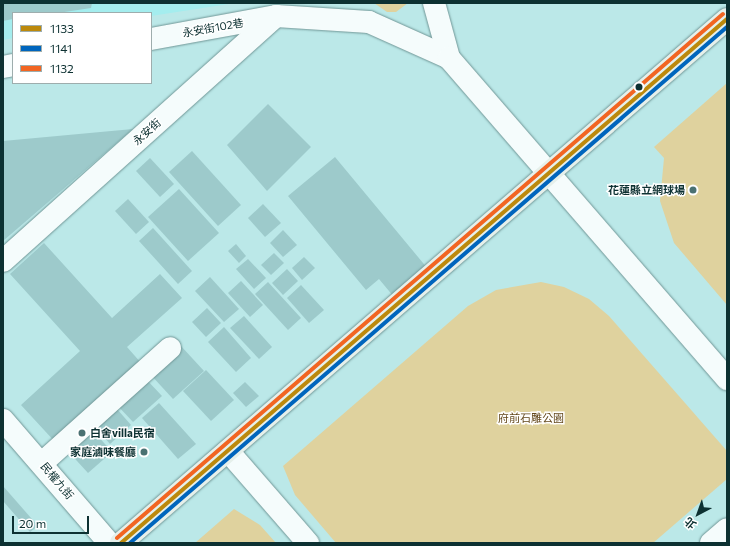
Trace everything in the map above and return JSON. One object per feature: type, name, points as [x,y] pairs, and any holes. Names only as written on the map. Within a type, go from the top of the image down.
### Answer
[{"type":"main road","points":[[121,543],[727,19]]},
{"type":"street","points":[[434,3],[449,58],[727,379]]},
{"type":"street","name":"永安街102巷","points":[[152,40],[283,10],[369,22],[449,58]]},
{"type":"street","name":"永安街","points":[[3,261],[283,10]]},
{"type":"street","points":[[42,463],[170,348]]},
{"type":"street","name":"民權九街","points":[[3,420],[42,463],[109,543]]},
{"type":"street","points":[[228,451],[308,543]]},
{"type":"street","points":[[710,543],[727,529]]},
{"type":"shaded area","points":[[3,3],[235,3],[152,16],[152,12],[12,12],[12,38],[3,40]]},
{"type":"green space","points":[[374,3],[408,3],[396,12],[387,12]]},
{"type":"green space","name":"花蓮縣立網球場","points":[[727,83],[727,305],[674,243],[660,201],[664,158],[654,147]]},
{"type":"green space","name":"府前石雕公園","points":[[541,282],[564,287],[589,299],[609,316],[727,451],[727,479],[653,543],[336,543],[295,495],[283,466],[468,306],[496,290]]},
{"type":"green space","points":[[234,509],[260,525],[276,543],[195,543]]},
{"type":"building","points":[[3,3],[92,3],[91,8],[65,12],[12,12],[12,19],[3,21]]},
{"type":"building","points":[[268,104],[311,147],[267,191],[227,145]]},
{"type":"building","points":[[133,129],[3,241],[3,141]]},
{"type":"building","points":[[192,151],[241,205],[218,226],[169,172]]},
{"type":"building","points":[[335,157],[428,269],[394,297],[379,279],[366,290],[288,196]]},
{"type":"building","points":[[150,158],[174,184],[160,197],[136,171]]},
{"type":"building","points":[[179,189],[219,233],[188,261],[148,217]]},
{"type":"building","points":[[128,199],[149,222],[136,234],[115,211]]},
{"type":"building","points":[[263,204],[281,223],[265,237],[248,218]]},
{"type":"building","points":[[153,228],[192,271],[178,284],[139,241]]},
{"type":"building","points":[[283,230],[297,245],[283,257],[270,243]]},
{"type":"building","points":[[44,243],[112,318],[160,274],[182,298],[127,347],[142,364],[56,443],[21,405],[80,351],[10,274]]},
{"type":"building","points":[[236,244],[246,256],[239,263],[228,251]]},
{"type":"building","points":[[274,253],[284,263],[271,275],[261,265]]},
{"type":"building","points":[[304,257],[315,268],[302,280],[292,268]]},
{"type":"building","points":[[248,259],[266,278],[254,289],[236,269]]},
{"type":"building","points":[[287,269],[298,281],[283,295],[272,283]]},
{"type":"building","points":[[210,277],[239,309],[224,322],[195,291]]},
{"type":"building","points":[[241,281],[263,305],[250,317],[228,293]]},
{"type":"building","points":[[268,282],[301,318],[288,330],[255,294]]},
{"type":"building","points":[[301,285],[324,310],[309,323],[287,298]]},
{"type":"building","points":[[207,308],[221,323],[206,337],[192,322]]},
{"type":"building","points":[[244,316],[272,347],[259,359],[230,328]]},
{"type":"building","points":[[224,327],[251,358],[236,372],[208,342]]},
{"type":"building","points":[[181,346],[204,371],[173,399],[150,374]]},
{"type":"building","points":[[206,370],[234,400],[211,421],[183,391]]},
{"type":"building","points":[[146,379],[162,396],[133,422],[117,405]]},
{"type":"building","points":[[245,382],[259,396],[246,407],[233,393]]},
{"type":"building","points":[[159,403],[196,444],[178,459],[142,418]]},
{"type":"building","points":[[117,409],[131,425],[110,444],[96,428]]},
{"type":"building","points":[[90,427],[112,452],[88,473],[66,449]]},
{"type":"building","points":[[3,486],[38,526],[30,532],[3,501]]},
{"type":"transit line","name":"1132","points":[[117,538],[723,14]]},
{"type":"transit line","name":"1133","points":[[121,543],[727,19]]},
{"type":"transit line","name":"1141","points":[[130,543],[727,27]]},
{"type":"place","name":"花蓮縣立網球場","points":[[693,190]]},
{"type":"place","name":"白舍villa民宿","points":[[82,433]]},
{"type":"place","name":"家庭滷味餐廳","points":[[144,452]]}]
